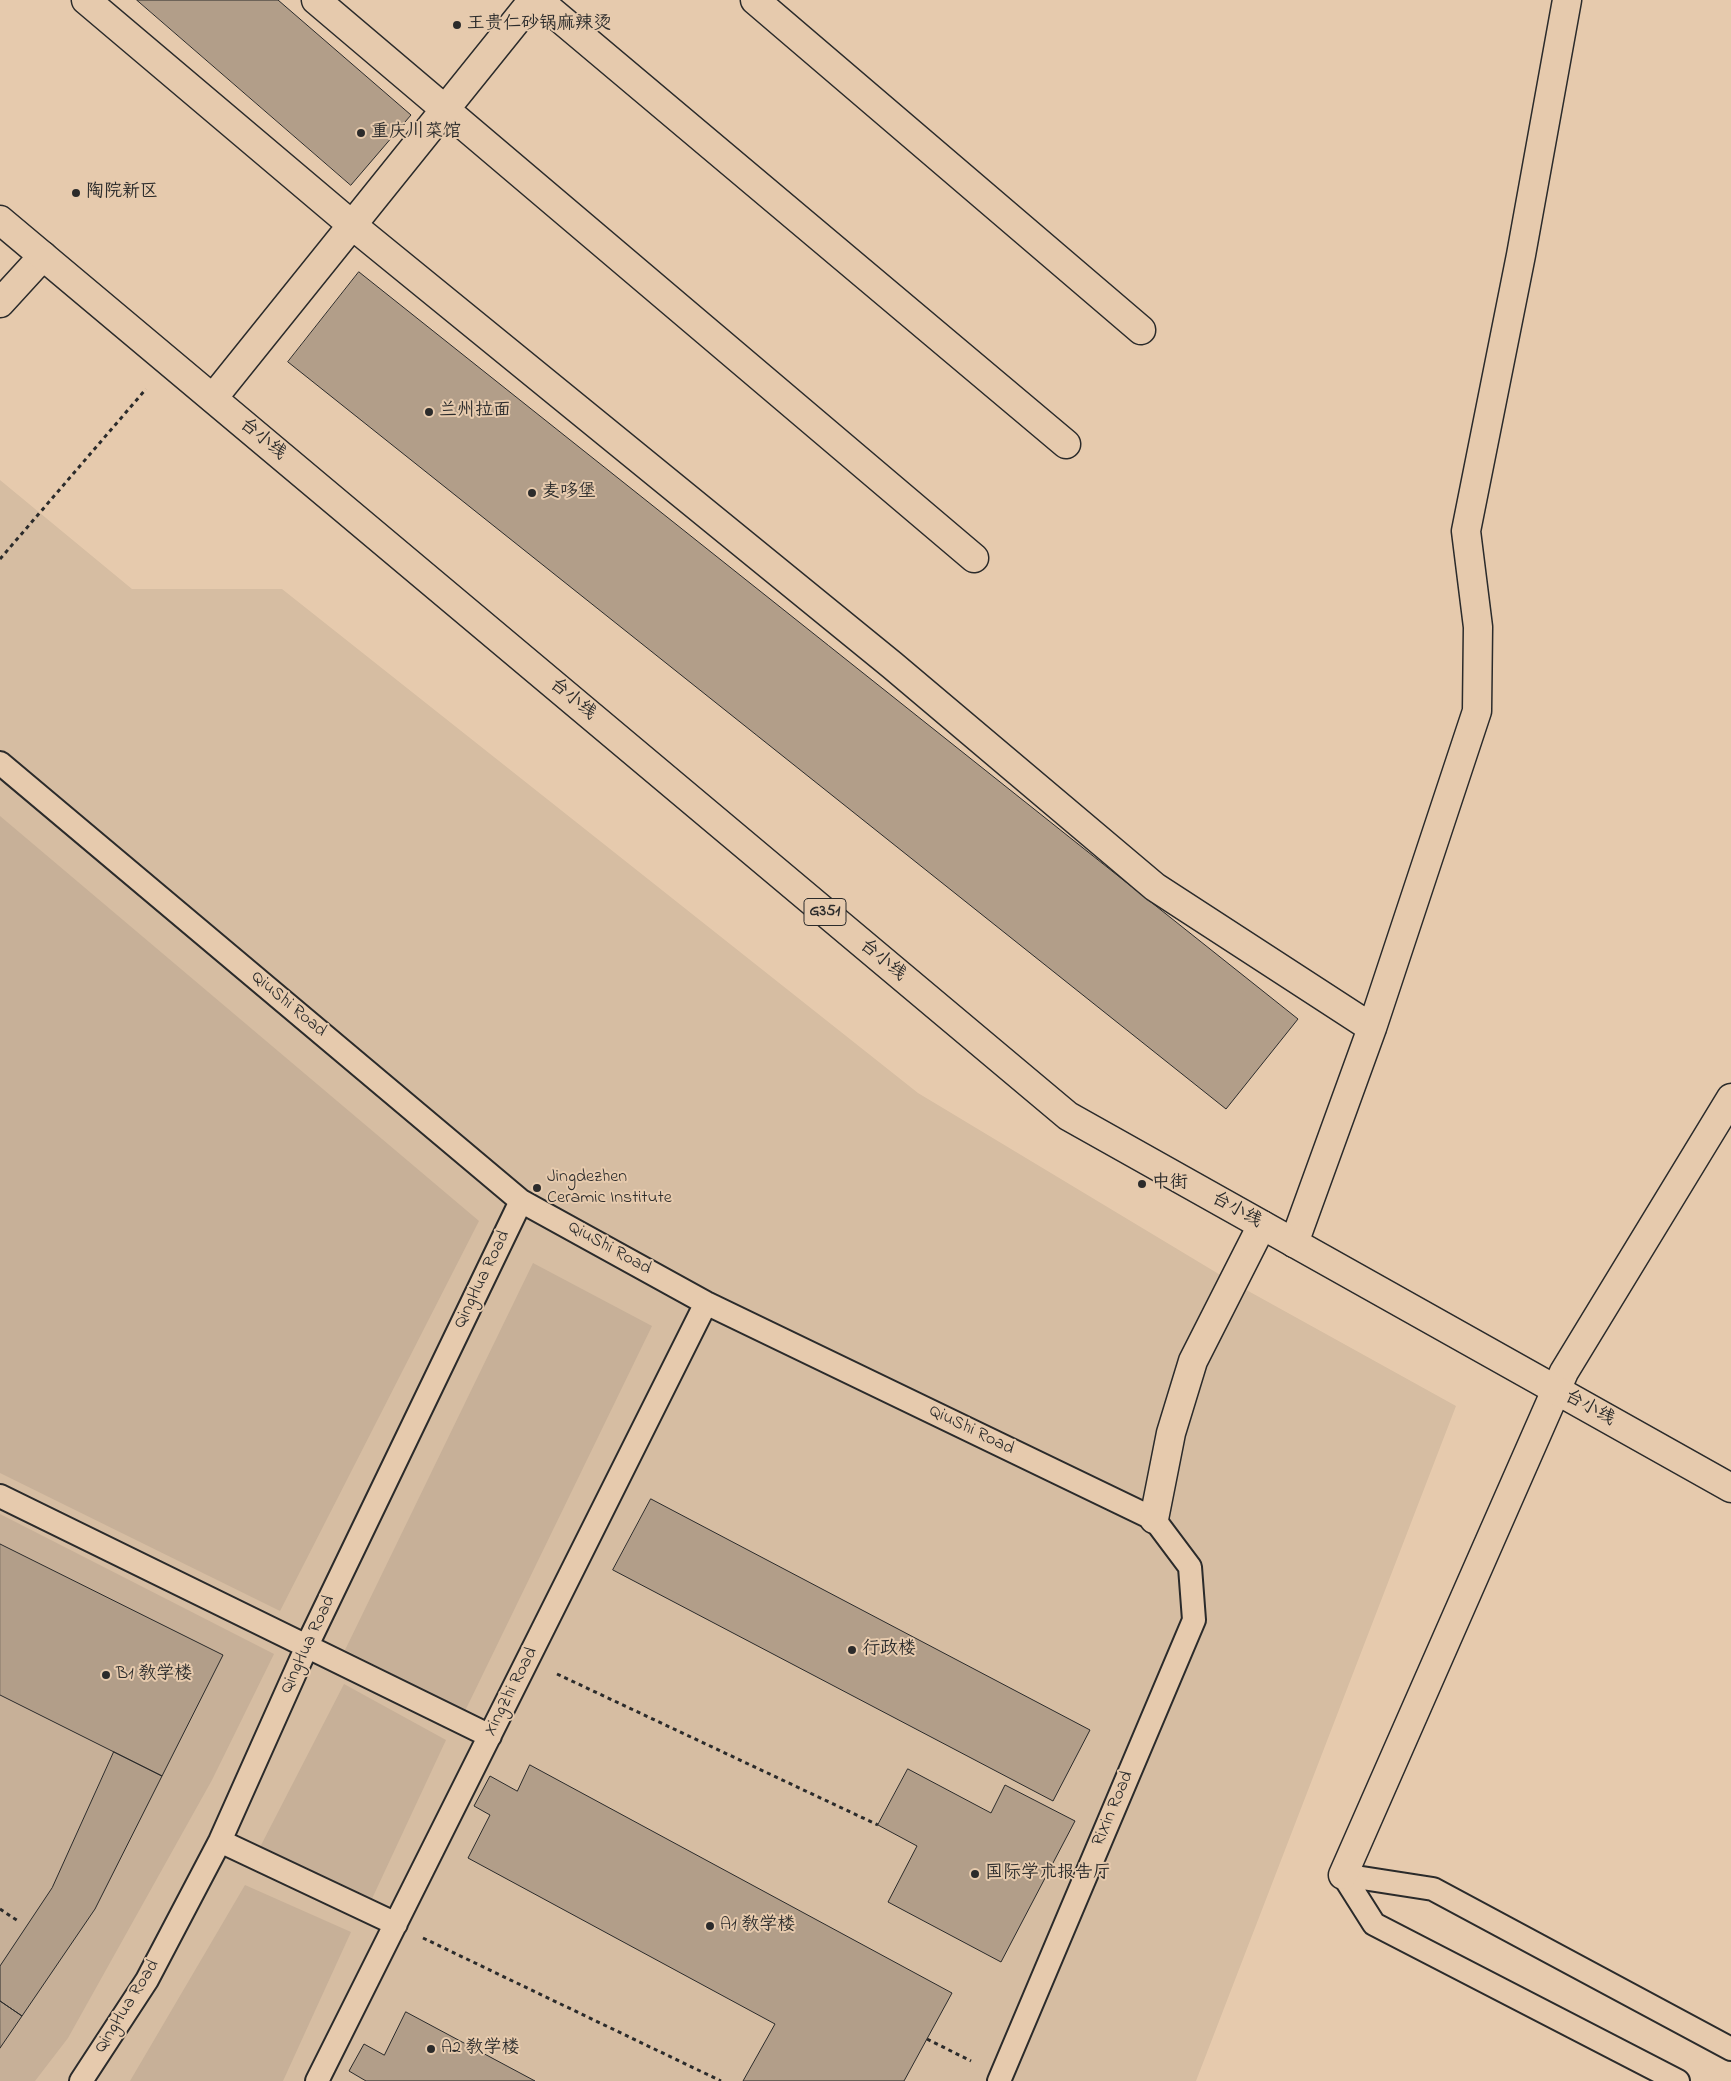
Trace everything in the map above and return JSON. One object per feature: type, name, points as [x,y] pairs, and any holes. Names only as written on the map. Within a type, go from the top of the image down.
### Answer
[{"type":"main road","points":[[86,0],[352,225],[884,659],[1155,887],[1372,1028]]},
{"type":"main road","points":[[316,0],[974,558]]},
{"type":"main road","points":[[213,398],[533,0]]},
{"type":"main road","points":[[538,0],[1066,444]]},
{"type":"main road","points":[[755,0],[1141,330]]},
{"type":"main road","points":[[1294,1243],[1372,1028],[1477,711],[1478,627],[1466,532],[1521,255],[1566,0]]},
{"type":"main road","name":"台小线","points":[[0,220],[1068,1116],[1731,1488]]},
{"type":"main road","points":[[0,303],[43,256]]},
{"type":"main road","points":[[1343,1875],[1564,1372],[1731,1098]]},
{"type":"main road","points":[[1154,1519],[1171,1433],[1193,1361],[1262,1225]]},
{"type":"lane","name":"QiuShi Road","points":[[0,763],[521,1201],[706,1303],[1154,1519],[1190,1567],[1194,1620]]},
{"type":"lane","name":"QingHua Road","points":[[81,2081],[146,1980],[220,1842],[307,1647],[521,1201]]},
{"type":"lane","name":"XingZhi Road","points":[[317,2081],[706,1303]]},
{"type":"lane","points":[[0,1496],[490,1736]]},
{"type":"lane","name":"RiXin Road","points":[[1000,2079],[1194,1620]]},
{"type":"lane","points":[[220,1842],[396,1924]]},
{"type":"lane","points":[[1343,1875],[1433,1889],[1731,2049]]},
{"type":"lane","points":[[1343,1875],[1374,1924],[1678,2081]]},
{"type":"path","points":[[0,559],[169,362]]},
{"type":"path","points":[[528,1660],[878,1826]]},
{"type":"path","points":[[0,1909],[18,1921]]},
{"type":"path","points":[[396,1924],[721,2081]]},
{"type":"path","points":[[927,2039],[1000,2079]]},
{"type":"shaded area","name":"Jingdezhen Ceramic Institute","points":[[0,480],[132,589],[282,589],[918,1093],[1232,1282],[1456,1406],[1196,2081],[0,2081]]},
{"type":"shaded area","points":[[0,816],[479,1221],[280,1611],[0,1473]]},
{"type":"shaded area","points":[[533,1263],[652,1326],[465,1711],[345,1650]]},
{"type":"shaded area","points":[[0,1514],[274,1654],[212,1780],[68,2038],[35,2081],[0,2081]]},
{"type":"shaded area","points":[[344,1684],[446,1740],[370,1903],[258,1851]]},
{"type":"shaded area","points":[[245,1885],[351,1932],[283,2081],[130,2081]]},
{"type":"building","points":[[137,0],[278,0],[411,115],[351,185]]},
{"type":"building","points":[[359,272],[1298,1019],[1226,1109],[288,362]]},
{"type":"building","name":"行政楼","points":[[651,1499],[1090,1730],[1053,1801],[613,1570]]},
{"type":"building","name":"B1 教学楼","points":[[0,1544],[223,1655],[162,1776],[0,1695]]},
{"type":"building","points":[[114,1752],[162,1776],[95,1909],[22,2016],[0,2001],[0,1966],[52,1888]]},
{"type":"building","name":"A1 教学楼","points":[[530,1765],[952,1993],[904,2081],[743,2081],[775,2024],[468,1858],[490,1815],[474,1806],[490,1776],[517,1791]]},
{"type":"building","name":"国际学术报告厅","points":[[908,1769],[991,1813],[1005,1785],[1075,1821],[1001,1962],[888,1902],[917,1846],[878,1825]]},
{"type":"building","points":[[0,2001],[22,2016],[0,2048]]},
{"type":"building","name":"A2 教学楼","points":[[406,2012],[535,2081],[366,2081],[349,2071],[364,2044],[384,2055]]},
{"type":"place","name":"王贵仁砂锅麻辣烫","points":[[457,25]]},
{"type":"place","name":"重庆川菜馆","points":[[361,133]]},
{"type":"place","name":"陶院新区","points":[[76,193]]},
{"type":"place","name":"兰州拉面","points":[[429,412]]},
{"type":"place","name":"麦哆堡","points":[[532,493]]},
{"type":"place","name":"中街","points":[[1142,1184]]},
{"type":"place","name":"Jingdezhen Ceramic Institute","points":[[537,1188]]},
{"type":"place","name":"行政楼","points":[[852,1650]]},
{"type":"place","name":"B1 教学楼","points":[[106,1675]]},
{"type":"place","name":"国际学术报告厅","points":[[975,1874]]},
{"type":"place","name":"A1 教学楼","points":[[710,1926]]},
{"type":"place","name":"A2 教学楼","points":[[431,2049]]}]
